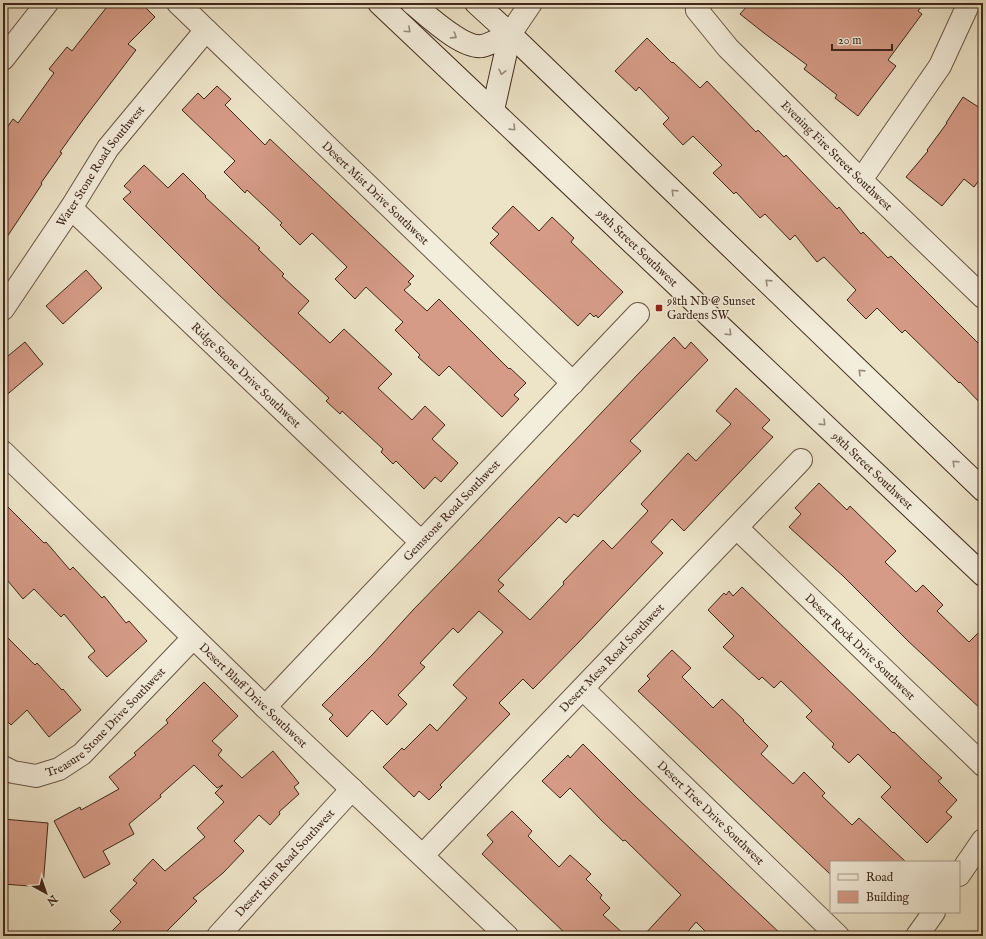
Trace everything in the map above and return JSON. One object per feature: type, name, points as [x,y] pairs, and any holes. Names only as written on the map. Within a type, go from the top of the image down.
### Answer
[{"type":"street","points":[[3,59],[47,3]]},
{"type":"street","name":"Desert Mist Drive Southwest","points":[[178,3],[574,383]]},
{"type":"street","name":"98th Street Southwest","points":[[379,3],[983,575]]},
{"type":"street","points":[[412,3],[450,34],[466,44],[481,46],[510,34]]},
{"type":"street","points":[[476,3],[983,490]]},
{"type":"street","points":[[493,110],[510,34],[531,3]]},
{"type":"street","points":[[861,180],[940,66],[969,3]]},
{"type":"street","name":"Evening Fire Street Southwest","points":[[699,6],[728,48],[861,180],[983,296]]},
{"type":"street","name":"Water Stone Road Southwest","points":[[3,309],[71,208],[108,148],[206,30]]},
{"type":"street","name":"Ridge Stone Drive Southwest","points":[[71,208],[421,542]]},
{"type":"street","name":"Gemstone Road Southwest","points":[[265,707],[638,314]]},
{"type":"street","name":"Desert Bluff Drive Southwest","points":[[3,452],[193,638],[507,936]]},
{"type":"street","name":"Desert Mesa Road Southwest","points":[[423,855],[801,460]]},
{"type":"street","name":"Desert Rock Drive Southwest","points":[[737,528],[983,765]]},
{"type":"street","name":"Treasure Stone Drive Southwest","points":[[3,767],[13,772],[36,776],[59,769],[82,754],[193,638]]},
{"type":"street","name":"Desert Tree Drive Southwest","points":[[583,688],[838,936]]},
{"type":"street","name":"Desert Rim Road Southwest","points":[[218,936],[352,789]]},
{"type":"street","points":[[960,874],[983,840]]},
{"type":"street","points":[[917,936],[933,913]]},
{"type":"building","points":[[110,3],[141,3],[155,17],[128,44],[136,50],[60,152],[62,153],[3,243],[3,133],[13,119],[18,123],[54,73],[49,69],[67,47],[72,51]]},
{"type":"building","points":[[750,3],[924,3],[918,11],[922,14],[888,60],[896,66],[858,116],[835,98],[837,95],[804,69],[807,65],[740,14]]},
{"type":"building","points":[[647,38],[700,88],[707,81],[756,132],[758,130],[784,157],[786,155],[837,209],[839,207],[861,234],[863,232],[888,258],[891,256],[983,348],[983,406],[905,330],[902,333],[877,308],[866,319],[847,300],[856,290],[824,257],[817,262],[795,235],[790,240],[765,214],[760,218],[736,192],[734,194],[713,173],[722,165],[693,136],[683,145],[663,124],[669,118],[639,87],[636,91],[615,71]]},
{"type":"building","points":[[217,86],[231,99],[225,105],[265,145],[270,139],[414,276],[408,282],[411,284],[404,290],[427,311],[439,299],[509,369],[510,368],[526,383],[514,395],[519,399],[502,417],[449,366],[439,376],[418,357],[420,355],[395,330],[403,322],[366,287],[355,299],[335,279],[347,267],[312,233],[300,245],[280,225],[282,223],[247,190],[245,193],[224,172],[235,161],[182,110],[198,93],[204,99]]},
{"type":"building","points":[[963,97],[983,110],[983,175],[974,187],[964,179],[942,206],[906,177],[928,151],[927,150],[947,123]]},
{"type":"building","points":[[144,165],[168,188],[183,173],[206,196],[205,197],[260,248],[258,249],[284,274],[282,276],[309,301],[298,313],[330,343],[344,329],[392,374],[378,388],[412,420],[425,406],[445,425],[432,439],[458,463],[441,482],[435,477],[424,489],[396,461],[393,464],[381,452],[383,449],[342,411],[340,414],[326,401],[329,398],[218,294],[123,199],[131,192],[124,186]]},
{"type":"building","points":[[513,206],[539,231],[552,217],[574,238],[571,242],[623,292],[598,318],[596,315],[594,317],[590,313],[578,326],[490,243],[499,234],[492,228]]},
{"type":"building","points":[[86,270],[102,288],[63,324],[46,306]]},
{"type":"building","points":[[674,337],[685,349],[691,342],[708,360],[630,441],[641,451],[578,517],[574,514],[566,523],[559,517],[498,580],[504,585],[498,591],[530,620],[564,584],[563,582],[603,540],[612,549],[648,511],[641,504],[688,453],[696,461],[731,424],[716,411],[736,388],[770,420],[762,428],[773,437],[684,531],[672,519],[651,542],[663,553],[533,689],[523,679],[499,703],[510,714],[440,785],[442,787],[429,800],[419,791],[414,797],[383,767],[402,748],[404,750],[430,724],[437,731],[467,698],[453,685],[503,632],[479,611],[458,633],[453,628],[420,663],[425,667],[398,695],[407,704],[387,725],[372,710],[347,737],[329,719],[333,715],[322,705],[373,654],[413,610]]},
{"type":"building","points":[[25,342],[43,364],[3,398],[3,360]]},
{"type":"building","points":[[819,483],[847,510],[850,506],[896,551],[885,562],[916,592],[923,585],[943,605],[937,611],[969,642],[983,628],[983,711],[908,641],[843,576],[789,527],[801,514],[795,508]]},
{"type":"building","points":[[3,502],[44,543],[46,542],[70,570],[73,567],[102,598],[104,596],[126,623],[129,621],[147,641],[107,677],[88,657],[95,651],[64,614],[61,617],[34,589],[23,599],[3,575]]},
{"type":"building","points":[[742,587],[893,733],[894,732],[942,778],[938,781],[957,800],[946,812],[952,817],[927,843],[881,797],[891,787],[858,754],[849,763],[832,747],[834,744],[806,717],[812,711],[781,681],[774,688],[762,677],[759,680],[723,647],[734,636],[708,610],[724,593],[726,595],[729,591],[733,596]]},
{"type":"building","points":[[3,633],[35,665],[37,663],[62,690],[63,689],[81,710],[49,737],[27,710],[11,725],[3,717]]},
{"type":"building","points":[[672,650],[691,668],[682,677],[713,708],[722,699],[744,720],[743,721],[768,746],[761,754],[793,784],[804,772],[825,793],[822,796],[852,825],[859,818],[905,861],[830,861],[830,874],[638,691],[650,679],[647,676]]},
{"type":"building","points":[[204,682],[238,716],[212,741],[222,750],[218,755],[242,778],[273,751],[299,783],[294,787],[299,794],[279,812],[280,814],[270,825],[259,815],[234,841],[244,851],[223,873],[193,898],[197,901],[162,936],[107,936],[121,922],[110,911],[137,883],[133,880],[153,859],[165,871],[205,837],[197,828],[224,802],[215,793],[223,785],[217,788],[194,765],[160,795],[161,797],[129,824],[134,834],[103,851],[110,864],[84,878],[54,821],[80,807],[81,810],[119,789],[109,777],[136,755],[134,753],[168,723],[166,720]]},
{"type":"building","points":[[583,744],[637,798],[783,936],[710,936],[696,922],[684,936],[643,936],[681,895],[625,840],[623,841],[602,821],[570,788],[560,798],[542,781],[568,755],[570,758]]},
{"type":"building","points":[[512,811],[532,831],[528,836],[559,867],[570,855],[591,874],[586,879],[602,895],[600,898],[610,908],[603,915],[626,936],[568,936],[482,854],[493,842],[487,835]]},
{"type":"building","points":[[3,819],[48,823],[43,887],[3,884]]},
{"type":"place","name":"98th NB @ Sunset Gardens SW","points":[[659,308]]}]
